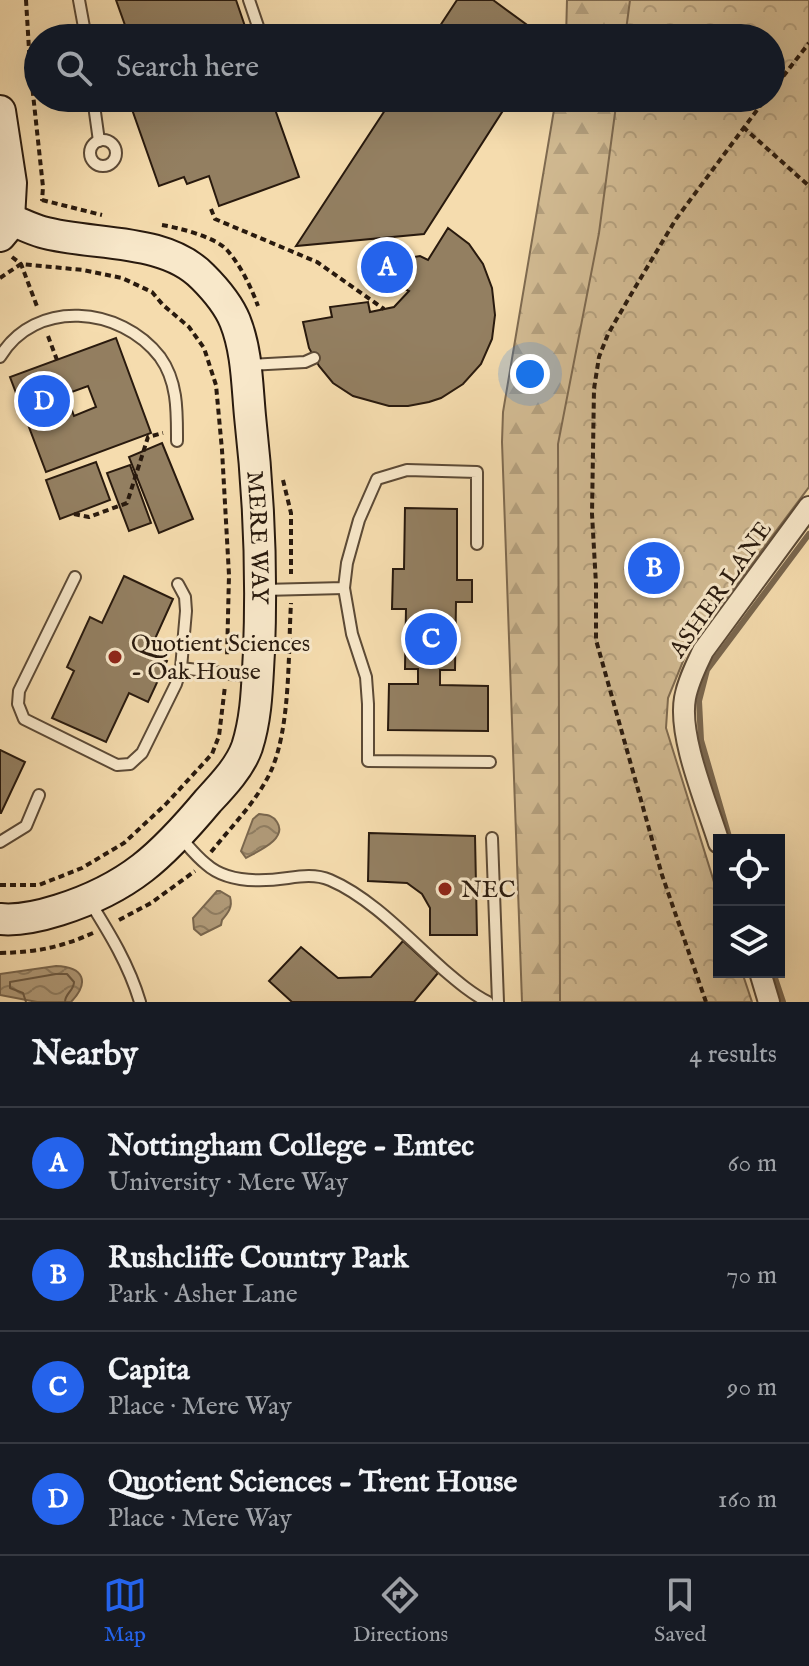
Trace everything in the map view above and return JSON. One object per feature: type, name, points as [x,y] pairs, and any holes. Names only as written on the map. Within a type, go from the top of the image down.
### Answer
[{"type":"street","points":[[0,111],[11,183],[13,235]]},
{"type":"street","name":"MERE WAY","points":[[0,919],[40,916],[89,901],[124,882],[179,836],[225,782],[246,751],[253,724],[261,590],[257,476],[245,365],[235,320],[224,299],[201,274],[178,259],[154,250],[43,232],[13,235]]},
{"type":"street","name":"ASHER LANE","points":[[716,834],[686,740],[685,700],[690,676],[703,651],[809,507]]},
{"type":"street","points":[[762,978],[769,1002]]},
{"type":"lane","points":[[79,0],[83,24]]},
{"type":"lane","points":[[249,0],[257,24]]},
{"type":"lane","points":[[95,112],[99,141]]},
{"type":"lane","points":[[0,357],[4,349],[29,326],[55,317],[76,315],[122,326],[141,338],[160,358],[171,380],[177,404],[177,436]]},
{"type":"lane","points":[[245,365],[305,362],[314,358]]},
{"type":"lane","points":[[477,544],[477,472],[407,470],[390,474],[377,479],[359,520],[347,563],[344,588],[352,634],[366,677],[368,761],[490,762]]},
{"type":"lane","points":[[75,577],[19,691],[18,704],[24,719],[117,765],[130,764],[142,753],[176,684],[181,668],[185,597],[178,584]]},
{"type":"lane","points":[[261,590],[344,588]]},
{"type":"lane","points":[[181,668],[258,677]]},
{"type":"lane","points":[[0,842],[26,826],[39,795]]},
{"type":"lane","points":[[179,836],[208,866],[241,880],[306,876],[327,878],[355,894],[460,983],[488,1002]]},
{"type":"lane","points":[[492,838],[498,1002]]},
{"type":"lane","points":[[89,901],[119,949],[140,1002]]},
{"type":"path","points":[[26,0],[27,24]]},
{"type":"path","points":[[785,74],[809,43]]},
{"type":"path","points":[[35,112],[42,200],[109,216]]},
{"type":"path","points":[[706,1002],[662,875],[596,640],[592,514],[594,389],[599,357],[608,334],[676,219],[755,112]]},
{"type":"path","points":[[743,127],[809,186]]},
{"type":"path","points":[[211,209],[215,219],[317,262],[384,309]]},
{"type":"path","points":[[156,224],[187,229],[225,248],[250,286],[261,314]]},
{"type":"path","points":[[13,235],[57,360]]},
{"type":"path","points":[[13,235],[21,264]]},
{"type":"path","points":[[0,278],[21,264],[83,270],[122,278],[152,292],[189,327],[204,348],[216,385],[229,575],[223,713],[212,754],[165,805],[124,843],[82,868],[39,885],[0,885]]},
{"type":"path","points":[[74,514],[89,517],[127,503],[148,437],[177,436]]},
{"type":"path","points":[[0,953],[37,952],[74,941],[151,903],[193,873],[258,794],[281,742],[286,702],[292,590],[291,513],[280,470]]},
{"type":"green space","points":[[567,0],[773,0],[760,24],[566,24]]},
{"type":"green space","points":[[630,0],[809,0],[809,487],[688,649],[668,698],[666,728],[713,879],[713,978],[744,978],[752,1002],[560,1002],[558,444],[599,233],[615,112],[785,112],[785,24],[627,24]]},
{"type":"green space","points":[[554,112],[711,112],[583,344],[689,1002],[522,1002],[503,412]]},
{"type":"water","points":[[259,814],[275,820],[278,834],[270,844],[246,858],[241,851],[253,819]]},
{"type":"water","points":[[217,891],[230,897],[229,910],[221,925],[201,935],[194,929],[193,918]]},
{"type":"water","points":[[56,966],[73,969],[81,977],[81,988],[71,1002],[37,1002],[0,995],[0,974]]},
{"type":"building","points":[[116,0],[236,0],[244,24],[125,24]]},
{"type":"building","points":[[457,0],[493,0],[526,24],[441,24]]},
{"type":"building","points":[[133,112],[276,112],[299,177],[219,206],[209,176],[187,184],[184,177],[159,186]]},
{"type":"building","points":[[384,112],[502,112],[424,234],[296,246]]},
{"type":"building","points":[[448,228],[469,244],[483,264],[492,288],[495,315],[492,339],[481,364],[463,384],[441,398],[408,406],[389,406],[353,396],[333,383],[309,348],[303,322],[332,317],[330,307],[368,302],[370,312],[394,307],[409,291],[393,283],[408,258],[420,256],[428,260]]},
{"type":"building","points":[[116,338],[151,433],[46,472],[10,377]],"holes":[[[88,386],[96,407],[74,416],[66,394]]]},
{"type":"building","points":[[162,443],[193,519],[159,533],[129,457]]},
{"type":"building","points":[[96,462],[110,500],[60,519],[46,480]]},
{"type":"building","points":[[130,465],[151,523],[129,531],[107,473]]},
{"type":"building","points":[[405,508],[457,509],[457,580],[472,580],[472,602],[456,602],[455,670],[440,670],[440,685],[488,686],[488,731],[388,730],[389,684],[418,684],[418,669],[405,669],[406,609],[392,609],[393,569],[404,569]]},
{"type":"building","name":"Quotient Sciences - Oak House","points":[[124,576],[173,599],[149,652],[167,661],[148,702],[129,693],[106,742],[52,718],[74,671],[67,667],[90,617],[102,623]]},
{"type":"building","points":[[0,750],[25,762],[1,813],[0,813]]},
{"type":"building","name":"NEC","points":[[369,833],[475,836],[477,935],[430,935],[430,908],[422,894],[407,883],[368,881]]},
{"type":"building","points":[[403,941],[438,973],[414,1002],[292,1002],[269,981],[301,947],[338,978],[371,977]]},
{"type":"waterway","points":[[728,834],[701,740],[699,701],[707,670],[809,534]]},
{"type":"waterway","points":[[775,978],[783,1002]]},
{"type":"place","name":"Nottingham College - Emtec","points":[[387,267]]},
{"type":"place","name":"Quotient Sciences - Trent House","points":[[44,401]]},
{"type":"place","name":"Rushcliffe Country Park","points":[[654,568]]},
{"type":"place","name":"Capita","points":[[431,639]]},
{"type":"place","name":"Quotient Sciences - Oak House","points":[[115,657]]},
{"type":"place","name":"NEC","points":[[445,889]]}]
